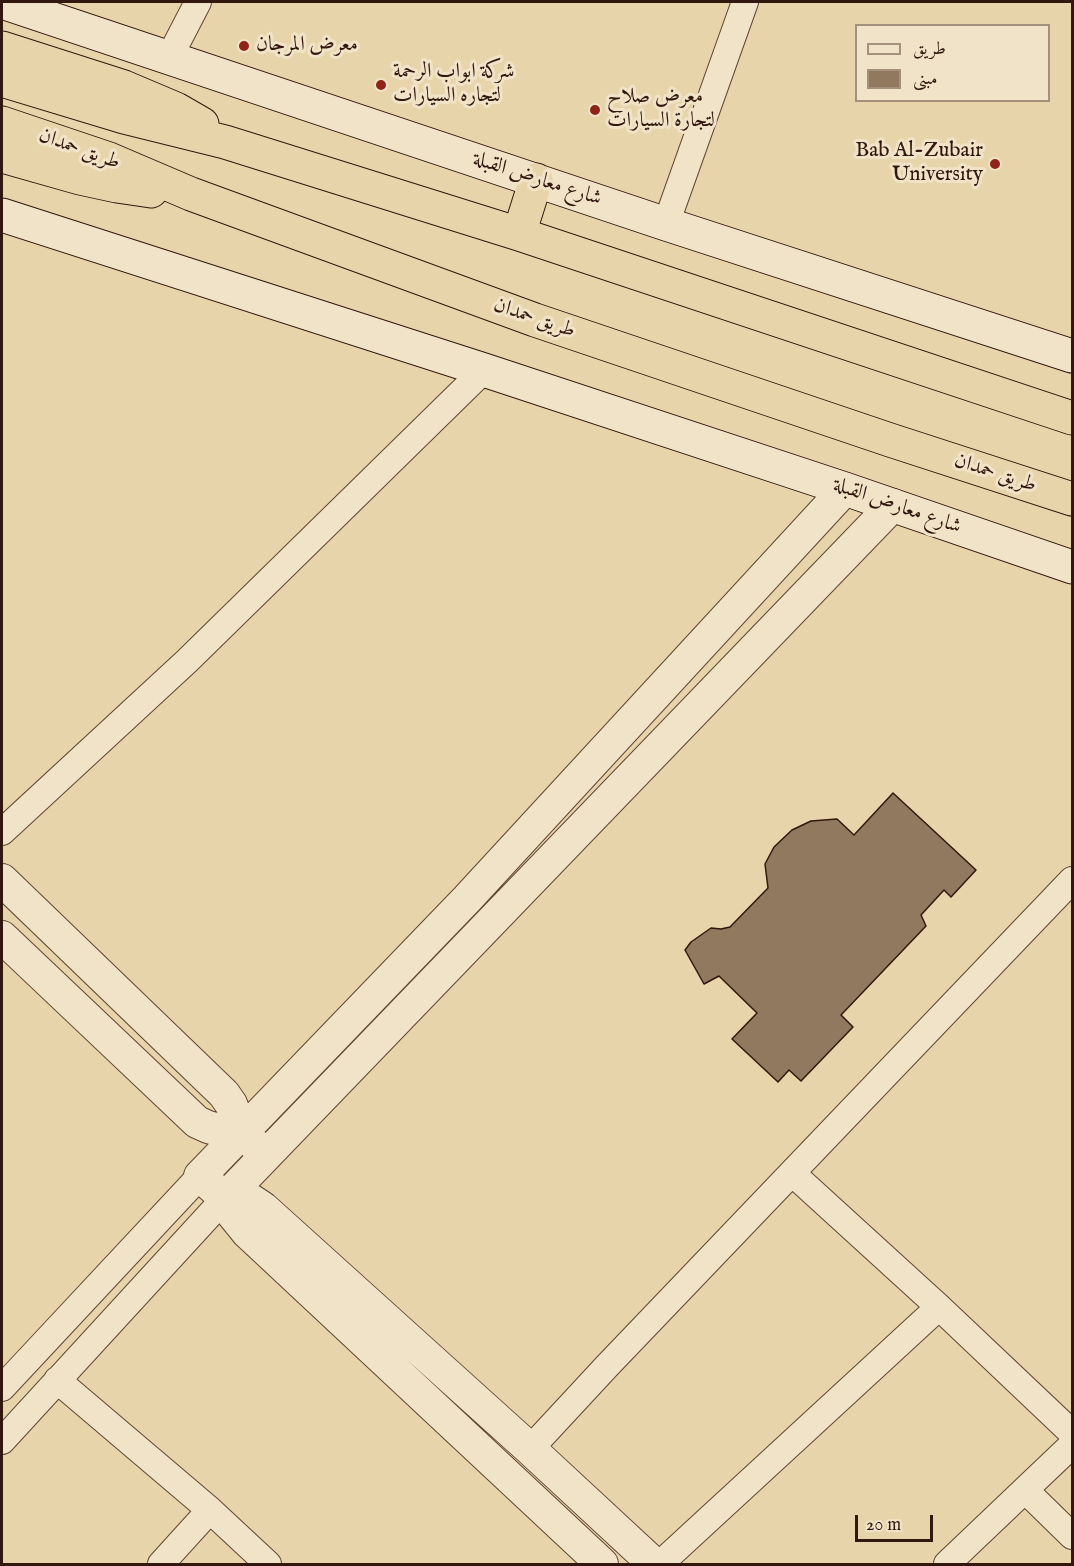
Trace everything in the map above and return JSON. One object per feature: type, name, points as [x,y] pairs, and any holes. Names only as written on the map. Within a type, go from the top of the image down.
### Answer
[{"type":"highway","points":[[2,48],[97,77],[150,97],[198,120],[225,142]]},
{"type":"highway","name":"طريق حمدان","points":[[2,80],[124,117],[225,142],[519,234],[1072,418]]},
{"type":"highway","name":"طريق حمدان","points":[[2,123],[109,159],[191,194],[535,320],[1072,499]]},
{"type":"highway","points":[[2,156],[117,186],[153,192],[191,194]]},
{"type":"highway","points":[[519,234],[536,180]]},
{"type":"main road","name":"شارع معارض القبلة","points":[[2,2],[666,224],[1072,356]]},
{"type":"main road","name":"شارع معارض القبلة","points":[[2,215],[484,370],[893,505],[1072,567]]},
{"type":"street","points":[[169,58],[198,2]]},
{"type":"street","points":[[666,224],[745,2]]},
{"type":"street","points":[[2,832],[187,662],[484,370]]},
{"type":"street","points":[[2,1388],[242,1131],[467,899],[845,489]]},
{"type":"street","points":[[2,1441],[225,1198],[893,505]]},
{"type":"street","points":[[2,880],[224,1094],[231,1104],[242,1131],[266,1155]]},
{"type":"street","points":[[530,1449],[1072,880]]},
{"type":"street","points":[[2,937],[197,1122],[223,1131],[242,1131]]},
{"type":"street","points":[[792,1173],[939,1307],[1072,1433]]},
{"type":"street","points":[[200,1176],[225,1198],[230,1211],[247,1232],[602,1564]]},
{"type":"street","points":[[225,1198],[236,1196],[251,1200],[263,1208],[654,1564]]},
{"type":"street","points":[[660,1564],[939,1307]]},
{"type":"street","points":[[57,1380],[210,1510],[268,1564]]},
{"type":"street","points":[[947,1564],[1072,1445]]},
{"type":"street","points":[[1025,1490],[1072,1536]]},
{"type":"street","points":[[161,1564],[210,1510]]},
{"type":"building","points":[[893,793],[976,870],[951,897],[944,890],[921,915],[926,926],[841,1015],[853,1027],[801,1081],[789,1070],[778,1082],[732,1039],[757,1013],[719,976],[704,984],[685,950],[691,942],[711,928],[730,927],[768,888],[765,864],[774,847],[792,830],[811,821],[837,819],[854,835]]},
{"type":"place","name":"معرض المرجان","points":[[244,46]]},
{"type":"place","name":"شركة ابواب الرحمة لتجاره السيارات","points":[[381,85]]},
{"type":"place","name":"معرض صلاح لتجارة السيارات","points":[[595,110]]},
{"type":"place","name":"Bab Al-Zubair University","points":[[995,164]]}]
